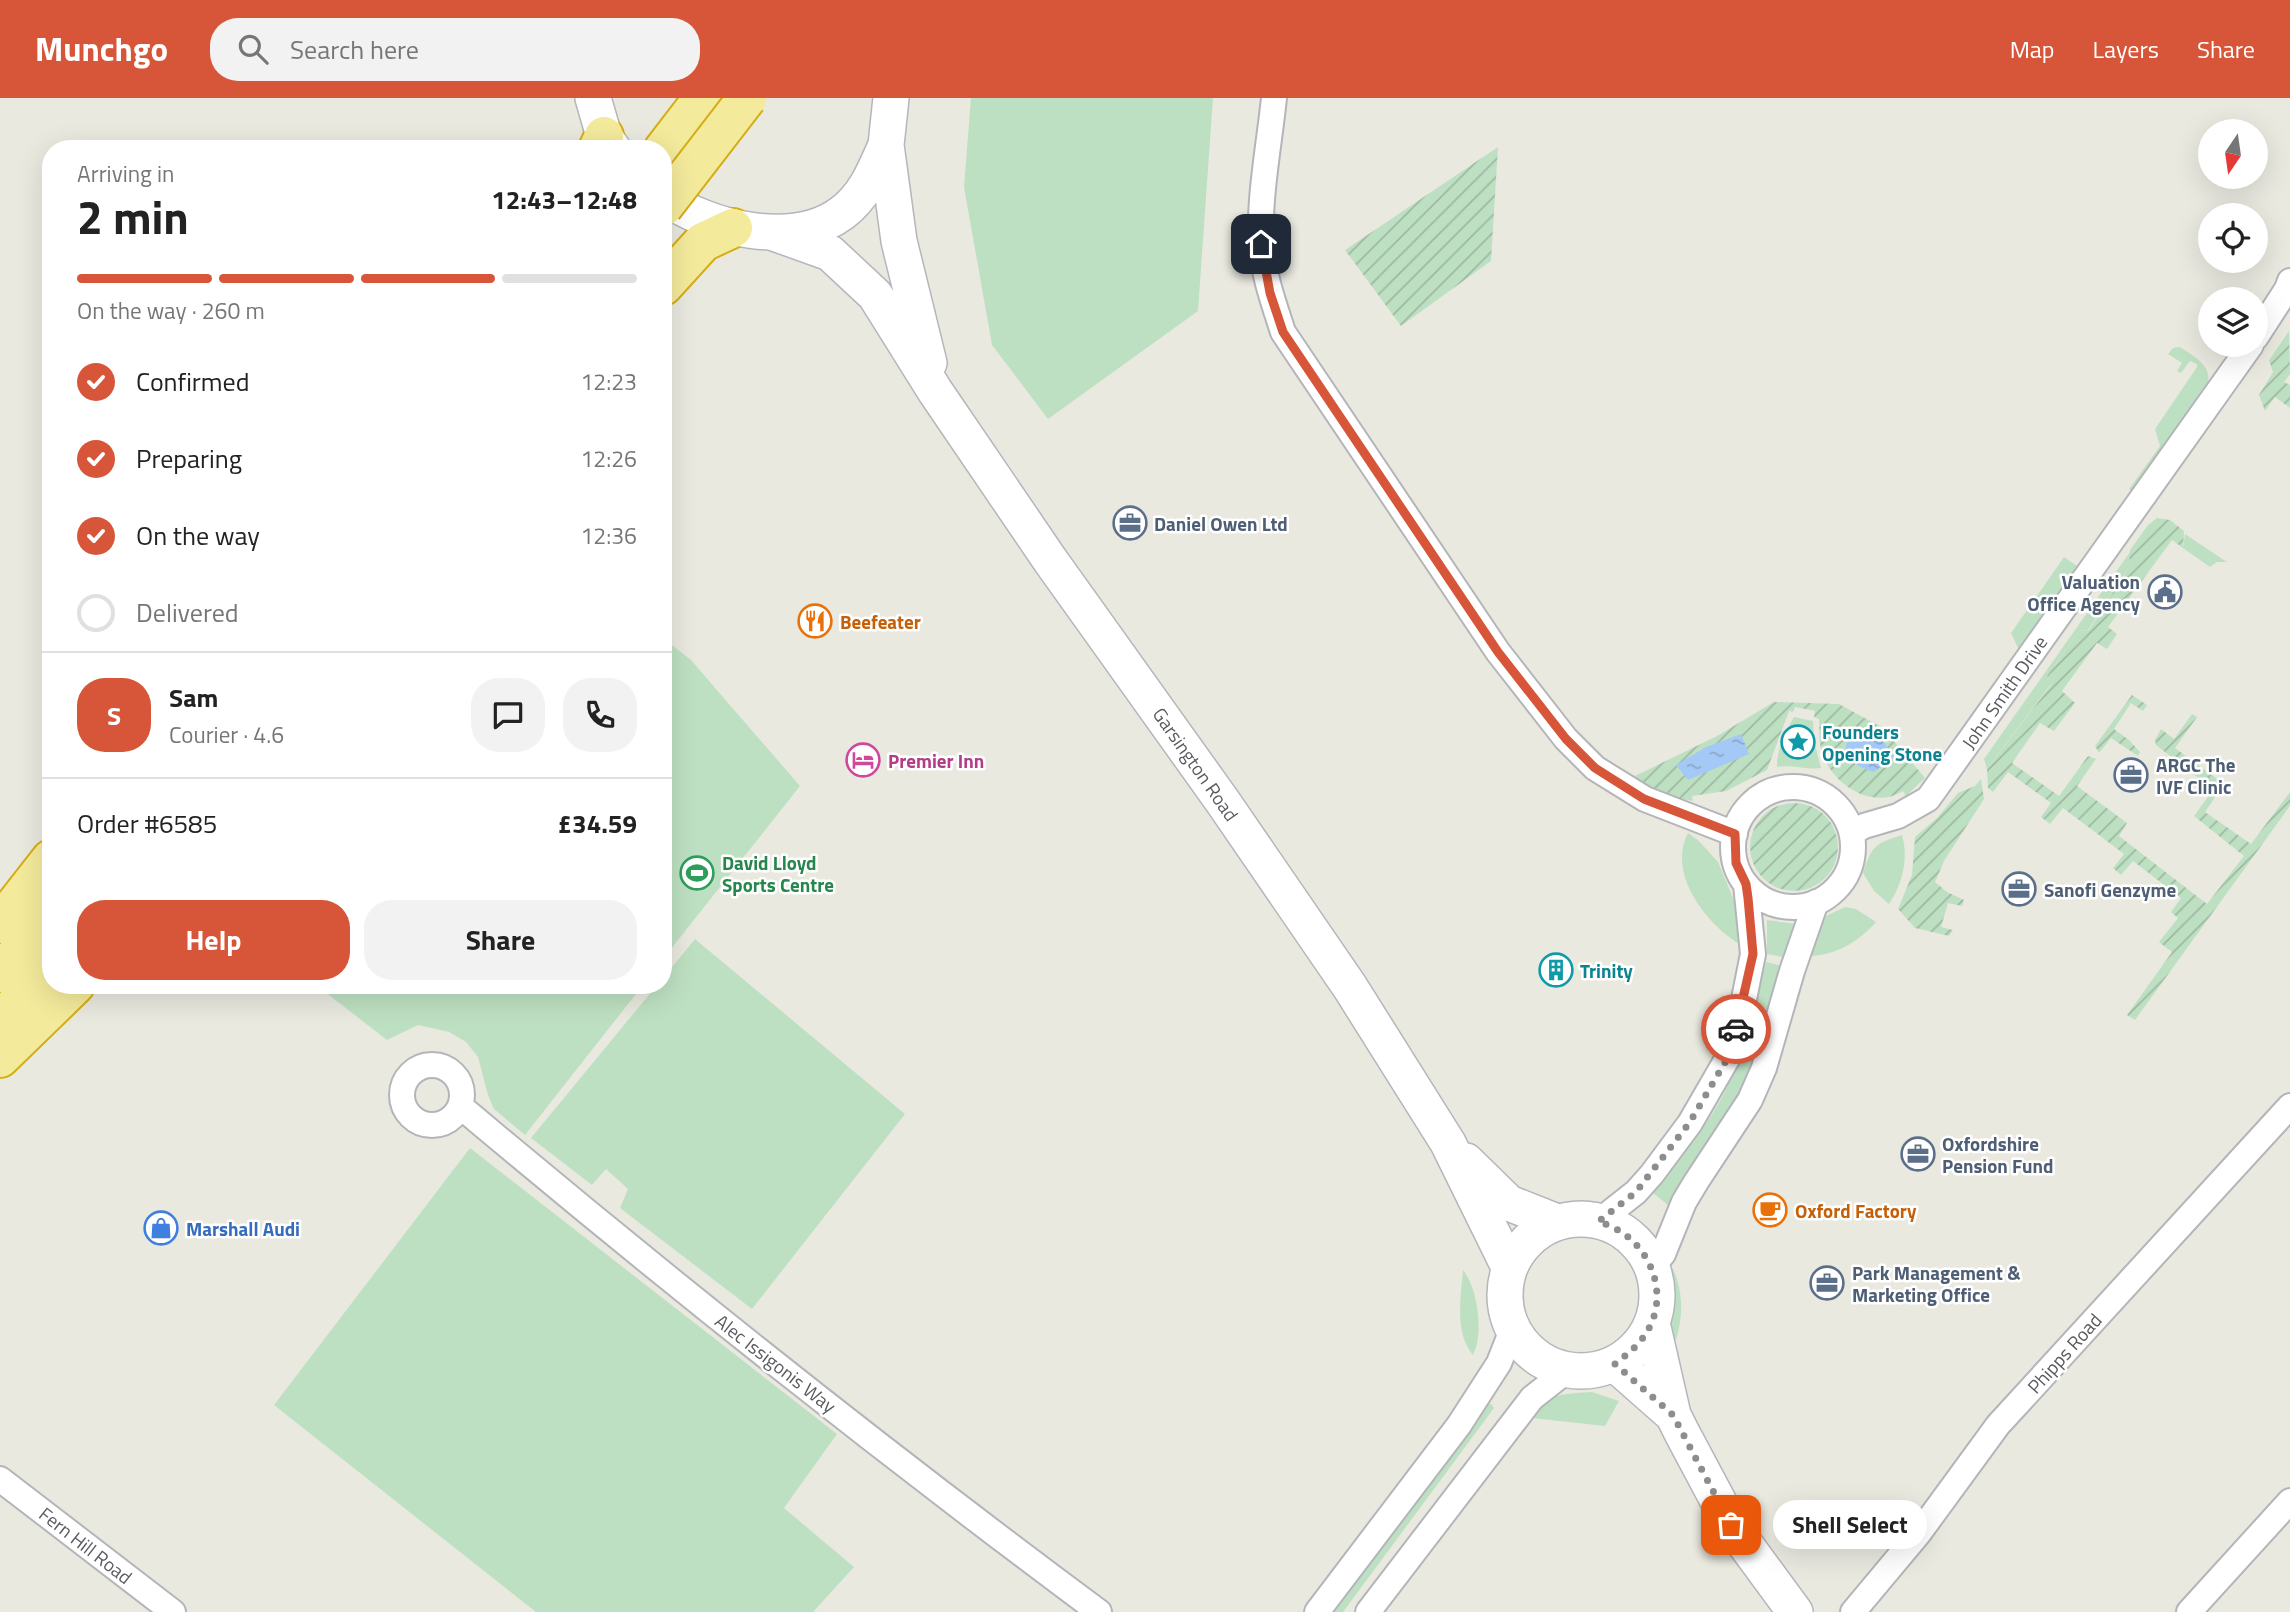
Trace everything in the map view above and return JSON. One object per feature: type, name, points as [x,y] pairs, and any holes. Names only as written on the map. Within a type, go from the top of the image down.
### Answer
[{"type":"highway","points":[[671,140],[703,98]]},
{"type":"highway","points":[[672,195],[747,98]]},
{"type":"highway","points":[[672,276],[703,242],[733,228]]},
{"type":"highway","points":[[0,924],[42,870]]},
{"type":"highway","points":[[0,973],[42,926]]},
{"type":"highway","points":[[0,1023],[42,975]]},
{"type":"highway","points":[[0,1058],[66,994]]},
{"type":"main road","points":[[593,98],[604,140]]},
{"type":"main road","points":[[891,98],[886,145],[899,241],[935,391]]},
{"type":"main road","points":[[672,202],[733,228],[774,233],[813,229],[843,213],[867,187],[886,145]]},
{"type":"main road","name":"Garsington Road","points":[[774,233],[830,253],[875,295],[935,391],[1050,560],[1231,813],[1350,988],[1448,1143]]},
{"type":"main road","points":[[1448,1143],[1509,1203],[1558,1222]]},
{"type":"main road","points":[[1448,1143],[1509,1268]]},
{"type":"main road","points":[[1581,1218],[1612,1226],[1635,1241],[1652,1267],[1657,1297],[1652,1322],[1637,1346],[1615,1364],[1590,1371],[1558,1368],[1532,1354],[1512,1330],[1504,1296],[1509,1268],[1532,1236],[1558,1222],[1581,1218]]},
{"type":"main road","points":[[1652,1322],[1673,1415],[1731,1525],[1795,1612]]},
{"type":"main road","points":[[1615,1364],[1673,1415]]},
{"type":"street","points":[[1274,98],[1261,244],[1270,293],[1283,332],[1490,640],[1566,739],[1595,768],[1644,799],[1735,834]]},
{"type":"street","points":[[2268,318],[2290,281]]},
{"type":"street","name":"John Smith Drive","points":[[1852,833],[1864,826],[1898,816],[1928,799],[2242,357]]},
{"type":"street","points":[[1598,1222],[1636,1192],[1652,1174],[1690,1122],[1727,1059],[1742,1009],[1753,954],[1746,884],[1736,863],[1735,834],[1747,808],[1771,790],[1790,787],[1807,789],[1823,796],[1837,807],[1852,833],[1852,859],[1849,872],[1835,890],[1804,906],[1783,906],[1759,896],[1746,884]]},
{"type":"street","points":[[1652,1267],[1663,1254],[1684,1202],[1750,1100],[1764,1068],[1792,971],[1816,902]]},
{"type":"street","name":"Alec Issigonis Way","points":[[460,1106],[587,1213],[780,1367],[1099,1612]]},
{"type":"street","name":"Phipps Road","points":[[1853,1612],[1919,1533],[1998,1425],[2290,1106]]},
{"type":"street","points":[[1317,1612],[1458,1425],[1499,1363],[1512,1330]]},
{"type":"street","points":[[1368,1612],[1532,1398],[1569,1369]]},
{"type":"street","name":"Fern Hill Road","points":[[0,1479],[173,1612]]},
{"type":"street","points":[[2189,1612],[2290,1500]]},
{"type":"green space","points":[[971,98],[1213,98],[1198,311],[1048,419],[992,345],[964,187]]},
{"type":"green space","points":[[1498,147],[1491,261],[1401,326],[1345,250]]},
{"type":"green space","points":[[2289,331],[2290,374],[2284,382],[2290,385],[2290,408],[2275,397],[2265,411],[2259,395],[2273,372],[2269,360]]},
{"type":"green space","points":[[2180,347],[2206,368],[2209,380],[2207,388],[2134,494],[2129,489],[2160,446],[2155,429],[2197,367],[2197,364],[2190,361],[2181,373],[2177,371],[2182,363],[2168,354],[2173,348]]},
{"type":"green space","points":[[2157,518],[2170,520],[2184,531],[2183,548],[2172,540],[2108,627],[2117,634],[2107,649],[2097,643],[2062,691],[2075,703],[2054,731],[2040,723],[2012,763],[2059,796],[2088,756],[2096,759],[2077,786],[2127,823],[2119,836],[2207,904],[2244,856],[2194,816],[2210,794],[2198,785],[2201,780],[2156,745],[2155,740],[2161,729],[2174,739],[2192,714],[2197,717],[2175,748],[2224,784],[2205,812],[2251,844],[2290,792],[2290,806],[2135,1020],[2127,1015],[2172,952],[2159,942],[2178,918],[2171,912],[2181,898],[2133,861],[2121,875],[2113,868],[2124,854],[2063,808],[2050,824],[2041,817],[2051,803],[2008,772],[1993,792],[1988,788],[1987,769],[2051,685],[2047,676],[2079,631],[2089,630],[2129,567],[2130,550],[2148,525]]},
{"type":"green space","points":[[2185,534],[2227,562],[2217,562],[2210,567],[2183,548]]},
{"type":"green space","points":[[2130,552],[2129,567],[2088,630],[2079,631],[2047,676],[2051,684],[1987,769],[1984,759]]},
{"type":"green space","points":[[2064,557],[2080,568],[2019,650],[2011,633]]},
{"type":"green space","name":"David Lloyd Sports Centre","points":[[672,645],[691,660],[800,786],[672,948]]},
{"type":"green space","points":[[2132,695],[2147,705],[2143,711],[2131,703],[2114,729],[2140,752],[2138,756],[2111,738],[2099,753],[2095,746]]},
{"type":"green space","points":[[1774,702],[1839,704],[1883,728],[1925,778],[1906,796],[1903,791],[1880,798],[1868,796],[1846,786],[1837,778],[1824,758],[1819,719],[1814,717],[1815,711],[1795,707],[1793,712],[1789,711],[1767,770],[1726,791],[1692,796],[1693,801],[1663,793],[1635,776],[1717,736]]},
{"type":"green space","points":[[1794,717],[1813,721],[1814,741],[1821,768],[1777,767],[1782,741]]},
{"type":"green space","points":[[1981,779],[1984,799],[1944,861],[1935,882],[1947,892],[1964,900],[1962,906],[1948,903],[1941,927],[1953,930],[1949,936],[1915,928],[1898,909],[1912,875],[1915,837],[1937,818],[1958,793],[1975,786]]},
{"type":"green space","points":[[1794,803],[1811,806],[1825,816],[1835,830],[1838,847],[1835,864],[1825,878],[1811,888],[1794,891],[1777,888],[1763,878],[1753,864],[1750,847],[1753,830],[1763,816],[1777,806]]},
{"type":"green space","points":[[1688,833],[1718,862],[1738,910],[1741,945],[1704,912],[1686,881],[1682,865]]},
{"type":"green space","points":[[1902,835],[1905,853],[1903,871],[1898,889],[1889,904],[1874,891],[1863,873],[1875,847]]},
{"type":"green space","points":[[1845,907],[1856,909],[1876,922],[1862,936],[1846,946],[1829,953],[1810,956],[1826,916]]},
{"type":"green space","points":[[1767,920],[1796,924],[1782,957],[1767,954]]},
{"type":"green space","points":[[695,939],[905,1114],[752,1309],[620,1208],[628,1189],[606,1169],[592,1185],[531,1138],[650,994],[672,994],[672,967]]},
{"type":"green space","points":[[1766,962],[1779,965],[1759,1050],[1738,1100],[1668,1205],[1653,1193],[1720,1101],[1748,1033]]},
{"type":"green space","points":[[328,994],[636,994],[525,1135],[494,1109],[478,1057],[466,1042],[449,1032],[418,1025],[387,1040]]},
{"type":"green space","points":[[470,1148],[837,1434],[784,1508],[854,1567],[813,1612],[536,1612],[274,1405]]},
{"type":"green space","points":[[1671,1265],[1678,1284],[1681,1305],[1680,1325],[1674,1345],[1667,1305]]},
{"type":"green space","points":[[1463,1270],[1472,1288],[1478,1311],[1478,1335],[1473,1355],[1463,1336],[1461,1325]]},
{"type":"green space","points":[[1592,1392],[1619,1401],[1605,1426],[1532,1418],[1527,1412],[1557,1396]]},
{"type":"green space","points":[[1487,1404],[1494,1408],[1343,1612],[1329,1612]]},
{"type":"water","points":[[1851,729],[1876,732],[1894,756],[1874,772],[1855,764],[1846,752]]},
{"type":"water","points":[[1741,734],[1749,754],[1688,780],[1676,765],[1706,747]]},
{"type":"way so far","points":[[1731,1525],[1673,1415],[1615,1364],[1637,1346],[1652,1322],[1657,1297],[1652,1267],[1635,1241],[1612,1226],[1598,1222],[1636,1192],[1690,1122],[1727,1059],[1736,1029]]},
{"type":"place","name":"Daniel Owen Ltd","points":[[1130,523]]},
{"type":"place","name":"Valuation Office Agency","points":[[2165,592]]},
{"type":"place","name":"Beefeater","points":[[815,621]]},
{"type":"place","name":"Founders Opening Stone","points":[[1798,742]]},
{"type":"place","name":"Premier Inn","points":[[863,760]]},
{"type":"place","name":"ARGC The IVF Clinic","points":[[2131,775]]},
{"type":"place","name":"David Lloyd Sports Centre","points":[[697,873]]},
{"type":"place","name":"Sanofi Genzyme","points":[[2019,889]]},
{"type":"place","name":"Trinity","points":[[1556,970]]},
{"type":"place","name":"Oxfordshire Pension Fund","points":[[1918,1154]]},
{"type":"place","name":"Oxford Factory","points":[[1770,1210]]},
{"type":"place","name":"Marshall Audi","points":[[161,1228]]},
{"type":"place","name":"Park Management & Marketing Office","points":[[1827,1283]]},
{"type":"place","name":"Shell Select","points":[[1731,1525]]},
{"type":"route","points":[[1261,244],[1270,293],[1283,332],[1410,525],[1498,652],[1566,739],[1595,768],[1644,799],[1735,834],[1736,863],[1746,884],[1753,954],[1736,1029]]}]
